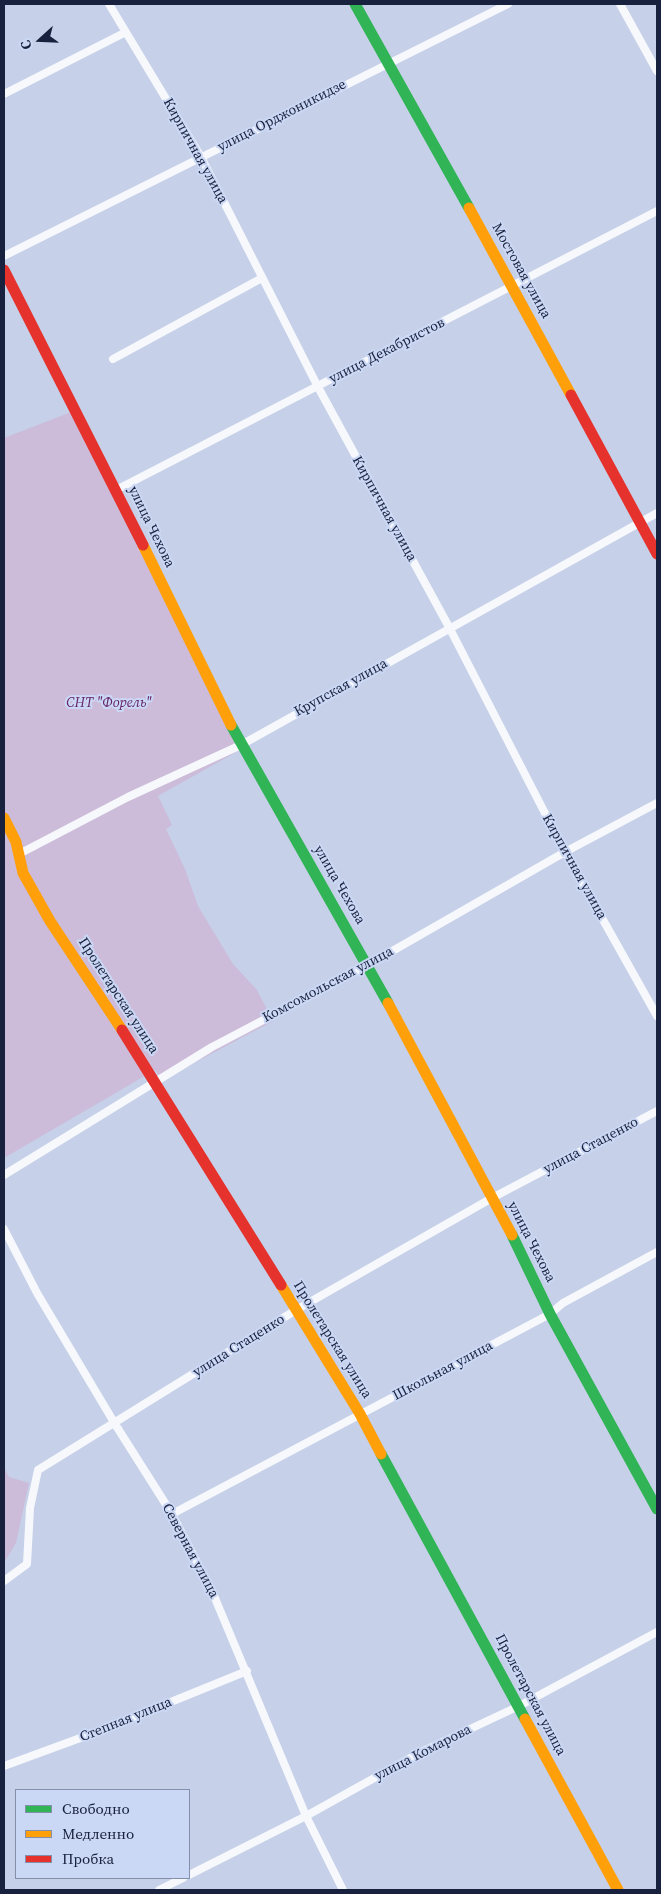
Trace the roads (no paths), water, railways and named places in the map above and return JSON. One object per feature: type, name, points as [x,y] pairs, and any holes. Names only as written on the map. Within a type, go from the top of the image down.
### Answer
[{"type":"street","name":"Кирпичная улица","points":[[109,4],[201,157],[318,387],[449,627],[564,852],[657,1016]]},
{"type":"street","name":"Мостовая улица","points":[[355,4],[513,286],[657,554]]},
{"type":"street","name":"улица Орджоникидзе","points":[[4,256],[508,4]]},
{"type":"street","points":[[620,4],[657,71]]},
{"type":"street","points":[[4,94],[126,32]]},
{"type":"street","name":"улица Декабристов","points":[[116,490],[657,210]]},
{"type":"street","name":"улица Чехова","points":[[4,270],[116,490],[241,745],[368,965],[533,1276],[550,1314],[657,1510]]},
{"type":"street","points":[[113,359],[262,278]]},
{"type":"street","name":"Крупская улица","points":[[19,854],[128,796],[241,745],[449,627],[657,513]]},
{"type":"street","name":"Комсомольская улица","points":[[4,1175],[212,1046],[368,965],[564,852],[657,803]]},
{"type":"street","name":"Пролетарская улица","points":[[4,818],[16,842],[23,872],[50,921],[155,1080],[360,1414],[618,1890]]},
{"type":"street","name":"улица Стаценко","points":[[4,1581],[27,1564],[30,1545],[30,1508],[38,1470],[296,1310],[492,1198],[657,1111]]},
{"type":"street","name":"Северная улица","points":[[4,1229],[37,1293],[114,1424],[172,1514],[212,1591],[306,1816],[343,1890]]},
{"type":"street","name":"Школьная улица","points":[[172,1514],[550,1314],[563,1303],[657,1252]]},
{"type":"street","name":"улица Комарова","points":[[190,1874],[306,1816],[421,1752],[519,1706],[657,1632]]},
{"type":"street","name":"Степная улица","points":[[4,1766],[102,1730],[246,1670]]},
{"type":"street","points":[[158,1890],[182,1879]]},
{"type":"park label","name":"СНТ \"Форель\"","points":[[109,703]]}]
